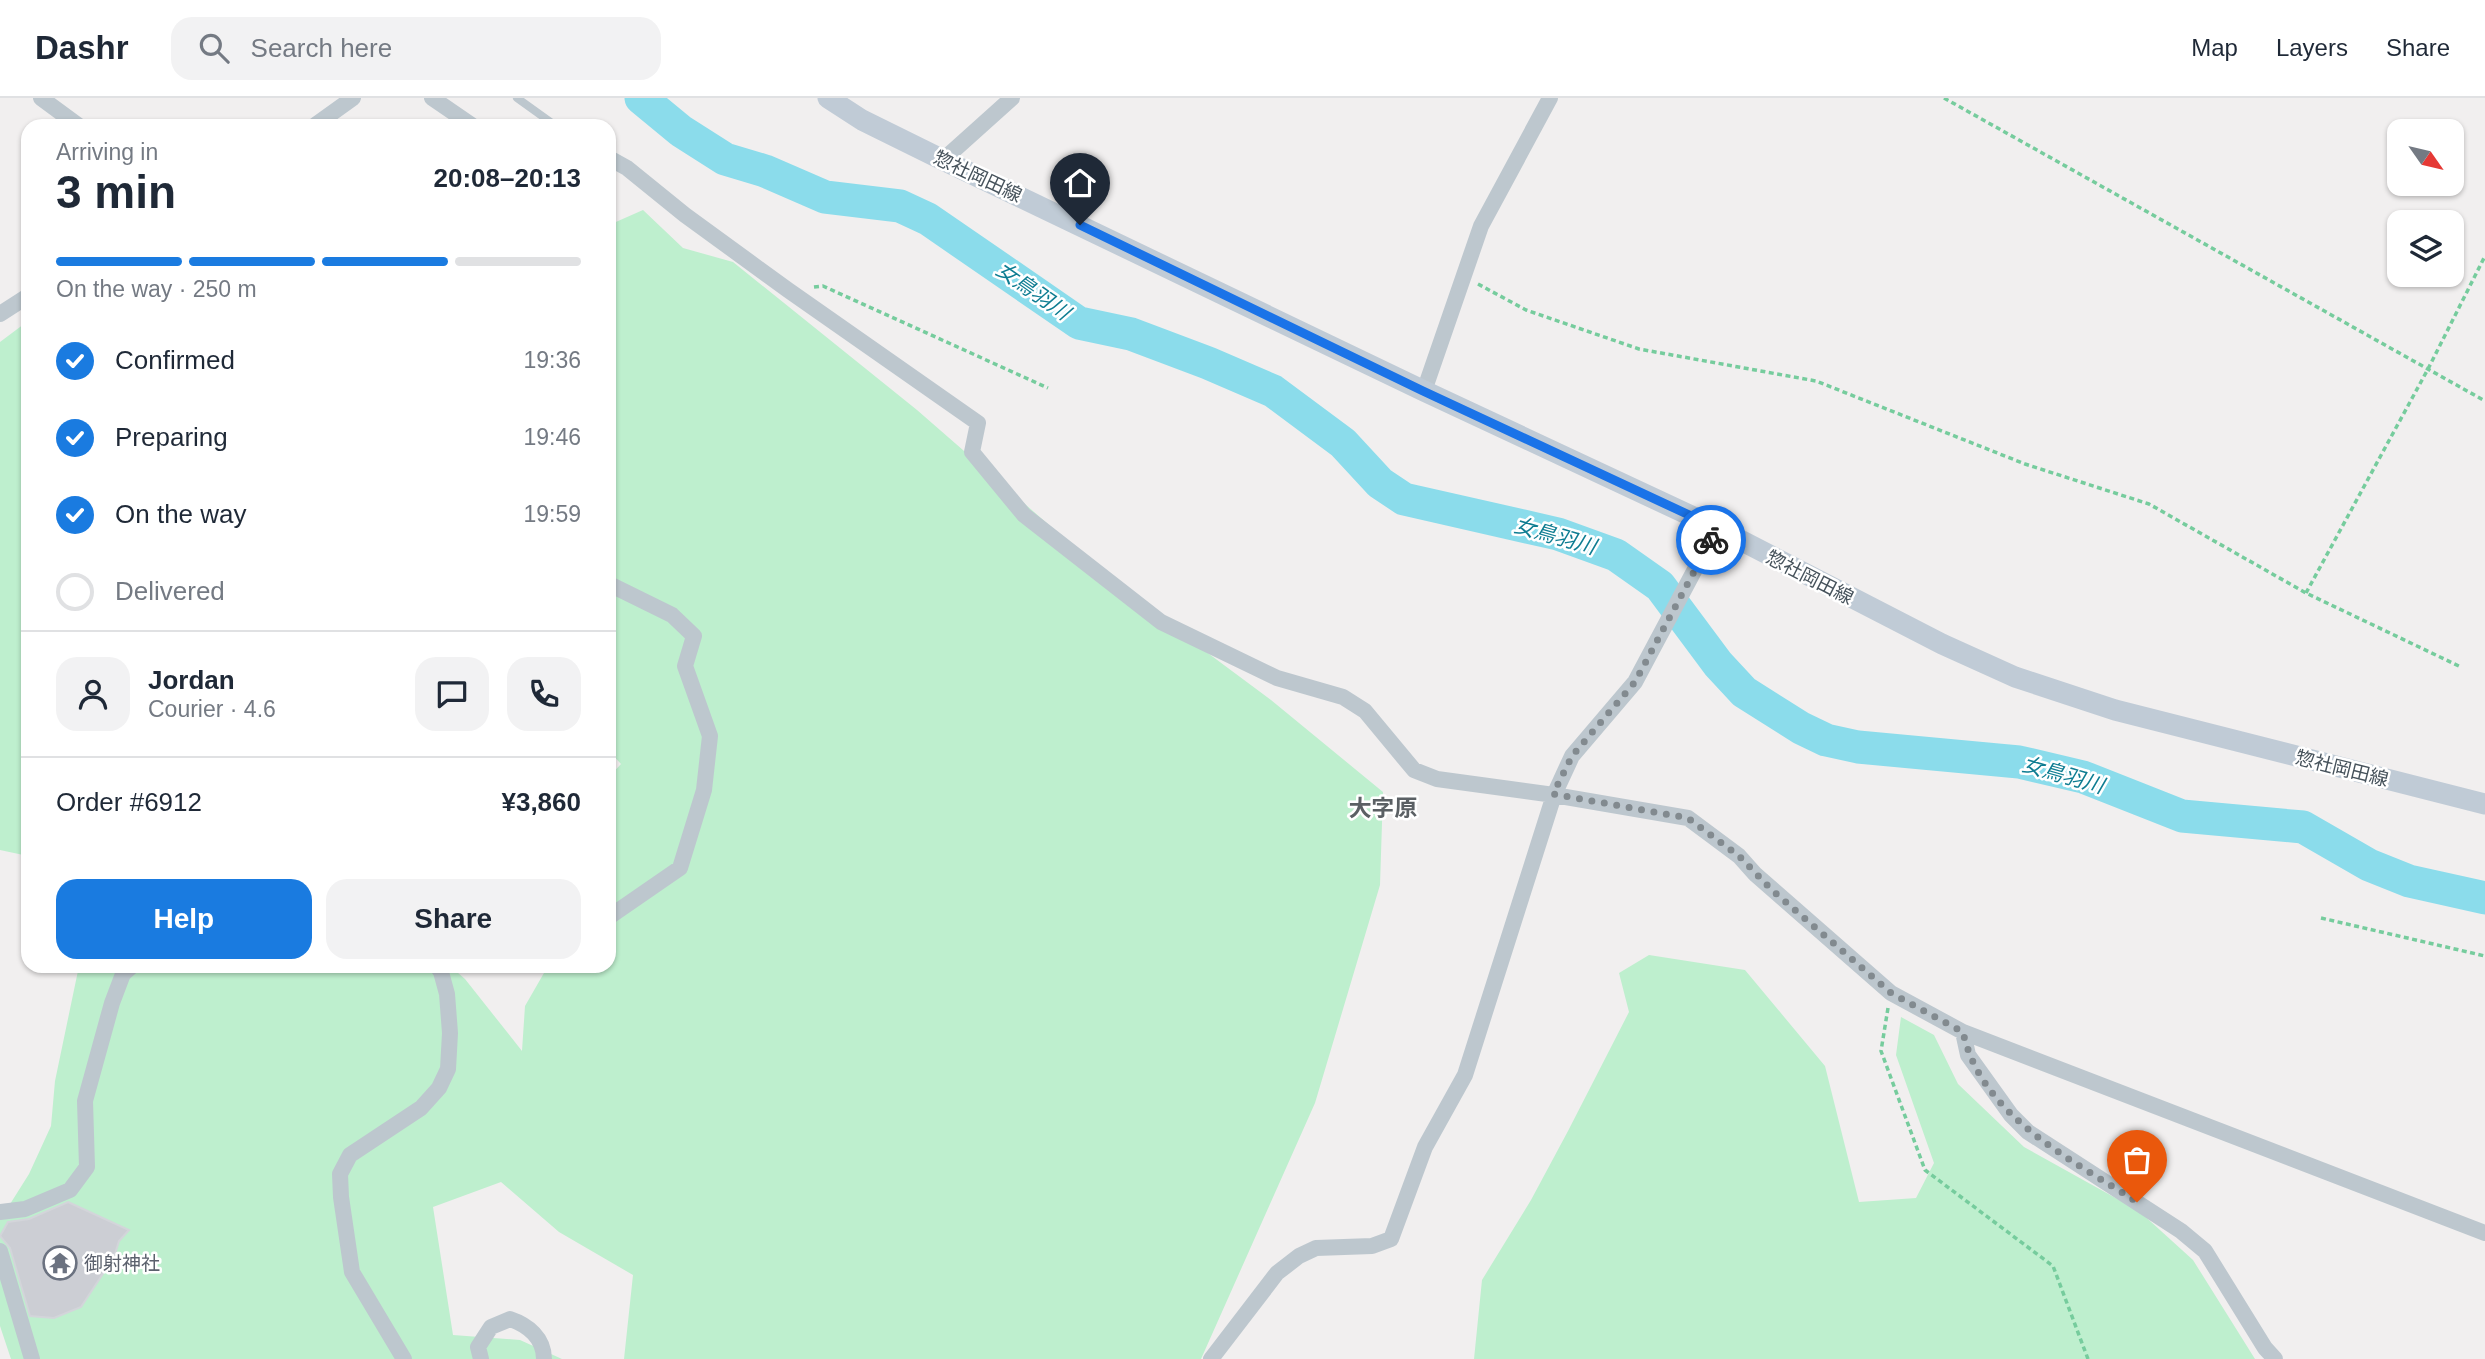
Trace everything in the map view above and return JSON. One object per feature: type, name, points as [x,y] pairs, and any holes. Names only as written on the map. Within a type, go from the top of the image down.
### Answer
[{"type":"main road","name":"惣社岡田線","points":[[828,98],[862,120],[1423,391],[1713,537],[2015,677],[2115,709],[2485,804]]},
{"type":"street","points":[[41,98],[70,119]]},
{"type":"street","points":[[324,119],[353,98]]},
{"type":"street","points":[[432,98],[463,119]]},
{"type":"street","points":[[943,160],[1012,98]]},
{"type":"street","points":[[1423,391],[1481,226],[1550,98]]},
{"type":"street","points":[[616,162],[628,168],[685,215],[788,290],[978,423],[972,452],[1024,515],[1161,622],[1277,678],[1343,697],[1364,711],[1414,770],[1437,779],[1553,794],[1688,818],[1739,856],[1772,890],[1891,993],[1963,1032],[2485,1233]]},
{"type":"street","points":[[0,314],[21,300]]},
{"type":"street","points":[[1211,1359],[1277,1273],[1299,1255],[1316,1248],[1372,1246],[1391,1240],[1425,1147],[1465,1075],[1553,794],[1572,756],[1635,682],[1713,537]]},
{"type":"street","points":[[616,587],[673,615],[694,636],[685,666],[710,736],[704,790],[680,867],[616,912]]},
{"type":"street","points":[[0,1212],[24,1209],[70,1190],[87,1167],[85,1101],[112,1003],[124,973]]},
{"type":"street","points":[[404,1359],[352,1272],[340,1174],[350,1155],[421,1108],[439,1088],[448,1069],[450,1033],[447,994],[441,973]]},
{"type":"street","points":[[1963,1032],[1968,1055],[1995,1094],[2028,1132],[2181,1231],[2205,1251],[2268,1355]]},
{"type":"street","points":[[0,1251],[32,1359]]},
{"type":"street","points":[[481,1359],[478,1347],[491,1327],[510,1319],[534,1332],[544,1351],[544,1359]]},
{"type":"lane","points":[[517,98],[546,119]]},
{"type":"path","points":[[1944,98],[2485,401]]},
{"type":"path","points":[[2306,593],[2428,369],[2485,256]]},
{"type":"path","points":[[1464,276],[1526,310],[1639,349],[1816,381],[2025,464],[2149,504],[2306,593],[2461,667]]},
{"type":"path","points":[[788,290],[822,286],[1048,388]]},
{"type":"path","points":[[2321,918],[2485,956]]},
{"type":"path","points":[[1891,993],[1881,1051],[1924,1170],[2053,1266],[2088,1359]]},
{"type":"green space","points":[[643,210],[683,248],[733,262],[917,410],[1127,593],[1271,700],[1383,792],[1380,885],[1315,1103],[1201,1359],[624,1359],[633,1275],[559,1232],[501,1182],[433,1207],[453,1335],[520,1340],[562,1359],[11,1359],[0,1326],[0,1220],[29,1174],[51,1126],[55,1081],[78,973],[458,973],[522,1051],[525,1006],[544,973],[616,973],[616,769],[621,764],[616,759],[616,222]]},
{"type":"green space","points":[[21,326],[21,854],[0,850],[0,342]]},
{"type":"green space","points":[[1649,955],[1745,970],[1825,1066],[1859,1202],[1916,1198],[1934,1163],[1896,1055],[1901,1017],[1934,1035],[1958,1084],[2024,1147],[2139,1211],[2193,1260],[2255,1359],[1474,1359],[1482,1280],[1531,1200],[1629,1012],[1619,973]]},
{"type":"building","name":"御射神社","points":[[68,1202],[129,1230],[119,1241],[114,1257],[81,1307],[54,1318],[30,1316],[10,1248],[0,1236],[8,1222],[29,1219]]},
{"type":"waterway","name":"女鳥羽川","points":[[641,98],[681,131],[725,159],[765,171],[825,197],[900,206],[928,219],[1079,323],[1131,334],[1273,391],[1343,443],[1380,483],[1404,499],[1558,534],[1616,555],[1660,586],[1718,664],[1744,692],[1801,728],[1826,740],[1858,747],[2019,762],[2083,777],[2182,816],[2303,827],[2369,865],[2409,881],[2485,898]]},
{"type":"way so far","points":[[1711,540],[1635,682],[1572,756],[1553,794],[1688,818],[1739,856],[1772,890],[1891,993],[1963,1032],[1968,1055],[2011,1115],[2028,1132],[2137,1202]]},
{"type":"place","name":"御射神社","points":[[60,1263]]},
{"type":"district","name":"大字原","points":[[1383,808]]},
{"type":"route","points":[[1080,225],[1423,391],[1717,528],[1711,540]]}]
